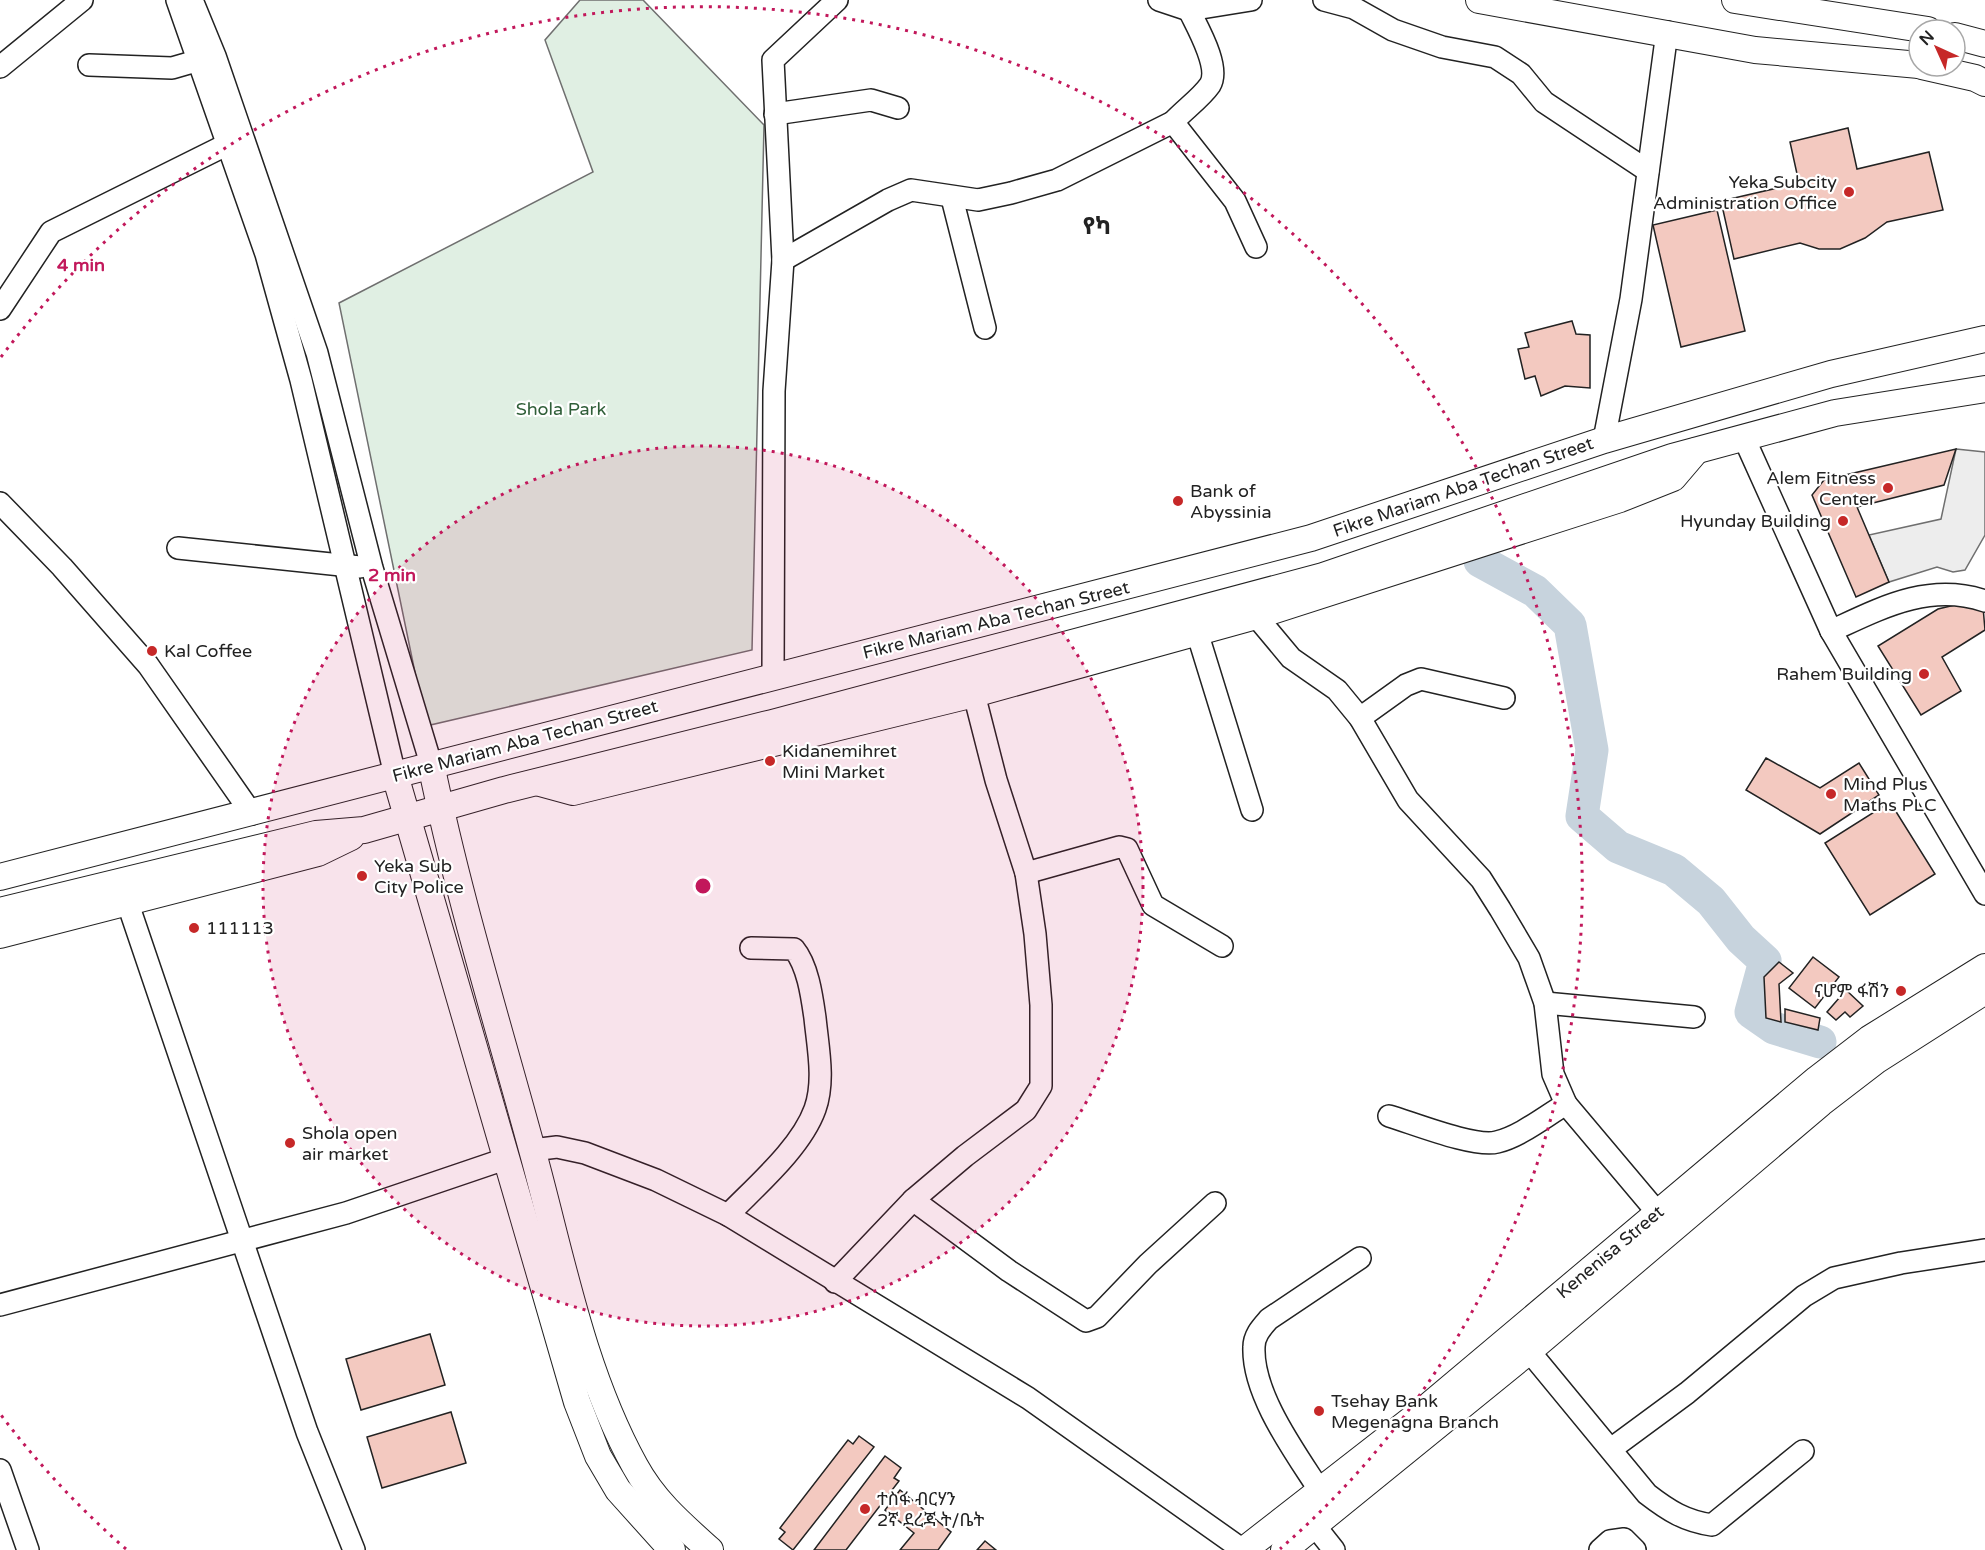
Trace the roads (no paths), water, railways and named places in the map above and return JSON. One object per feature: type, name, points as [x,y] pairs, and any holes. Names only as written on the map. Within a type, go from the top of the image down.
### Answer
[{"type":"main road","points":[[1479,0],[1666,32],[1755,50],[1907,65]]},
{"type":"main road","points":[[1735,0],[1907,27]]},
{"type":"main road","points":[[1967,39],[1985,44]]},
{"type":"main road","points":[[1967,76],[1985,83]]},
{"type":"main road","name":"Fikre Mariam Aba Techan Street","points":[[0,877],[252,814],[430,764],[1311,538],[1604,440],[1831,374],[1985,339]]},
{"type":"main road","points":[[1831,374],[1835,413]]},
{"type":"main road","points":[[0,935],[128,904],[318,853],[364,830],[406,817],[772,723],[1323,576],[1696,451],[1835,413],[1979,394]]},
{"type":"main road","points":[[536,782],[573,792],[974,694],[1257,616],[1620,499],[1673,478],[1696,451]]},
{"type":"main road","points":[[1311,538],[1323,576]]},
{"type":"main road","points":[[430,764],[492,1012],[532,1150],[580,1335],[612,1419],[636,1467],[658,1503],[710,1550]]},
{"type":"main road","points":[[395,775],[505,1159],[578,1402],[598,1456],[618,1490],[672,1550]]},
{"type":"main road","points":[[0,911],[316,834],[364,830]]},
{"type":"main road","name":"Kenenisa Street","points":[[1284,1550],[1315,1526],[1395,1447],[1657,1212],[1743,1139],[1869,1039],[1985,967]]},
{"type":"main road","name":"Kenenisa Street","points":[[1244,1550],[1320,1491],[1395,1447],[1529,1351],[1821,1103],[1877,1060],[1985,991]]},
{"type":"street","points":[[0,67],[82,0]]},
{"type":"street","points":[[773,677],[774,392],[783,260],[772,60],[837,0]]},
{"type":"street","points":[[1159,0],[1189,10],[1251,0]]},
{"type":"street","points":[[1323,0],[1354,8],[1393,30],[1442,47],[1495,57],[1521,74],[1544,102],[1648,171]]},
{"type":"street","points":[[190,1],[235,140],[317,353],[372,568],[430,764]]},
{"type":"street","points":[[783,260],[888,200],[911,190],[952,198],[978,200],[1057,180],[1173,122],[1209,85],[1213,75],[1212,63],[1189,10]]},
{"type":"street","points":[[1604,440],[1631,299],[1666,32]]},
{"type":"street","points":[[90,65],[172,68],[207,58]]},
{"type":"street","points":[[775,114],[871,100],[898,108]]},
{"type":"street","points":[[1173,122],[1235,201],[1256,246]]},
{"type":"street","points":[[0,309],[51,232],[235,140]]},
{"type":"street","points":[[235,140],[302,380],[395,775]]},
{"type":"street","points":[[952,198],[985,328]]},
{"type":"street","points":[[1744,438],[1831,631],[1985,894]]},
{"type":"street","points":[[0,503],[62,567],[148,665],[252,814]]},
{"type":"street","points":[[178,548],[372,568]]},
{"type":"street","points":[[1831,631],[1897,601],[1929,595],[1955,594],[1985,602]]},
{"type":"street","points":[[1257,616],[1291,658],[1337,690],[1360,718],[1408,800],[1481,879],[1529,958],[1545,1004],[1553,1074],[1566,1104],[1657,1212]]},
{"type":"street","points":[[1197,632],[1252,810]]},
{"type":"street","points":[[1360,718],[1406,685],[1421,679],[1504,698]]},
{"type":"street","points":[[835,1282],[913,1200],[965,1156],[1026,1110],[1041,1086],[1041,1005],[1035,934],[1026,873],[996,780],[974,694]]},
{"type":"street","points":[[1026,873],[1119,847],[1127,849],[1153,905],[1222,946]]},
{"type":"street","points":[[128,904],[179,1062],[244,1240],[307,1432],[354,1550]]},
{"type":"street","points":[[728,1215],[781,1160],[804,1129],[815,1110],[820,1083],[813,1008],[801,958],[794,949],[751,948]]},
{"type":"street","points":[[1545,1004],[1694,1017]]},
{"type":"street","points":[[1389,1116],[1479,1143],[1496,1143],[1522,1131],[1566,1104]]},
{"type":"street","points":[[532,1150],[556,1147],[585,1153],[656,1180],[728,1215],[1028,1398],[1244,1550]]},
{"type":"street","points":[[0,1305],[358,1210],[505,1159]]},
{"type":"street","points":[[913,1200],[1009,1271],[1074,1316],[1086,1321],[1097,1317],[1148,1264],[1215,1203]]},
{"type":"street","points":[[1611,1449],[1687,1393],[1804,1296],[1834,1278],[1901,1263],[1984,1250]]},
{"type":"street","points":[[1320,1491],[1287,1440],[1266,1398],[1254,1346],[1258,1331],[1269,1318],[1360,1258]]},
{"type":"street","points":[[1529,1351],[1647,1494],[1671,1513],[1690,1522],[1712,1525],[1803,1451]]},
{"type":"street","points":[[0,1470],[28,1550]]},
{"type":"street","points":[[1315,1526],[1334,1550]]},
{"type":"street","points":[[1600,1550],[1610,1542],[1624,1539],[1635,1550]]},
{"type":"waterway","points":[[1480,561],[1535,591],[1570,625],[1592,750],[1582,816],[1618,847],[1674,870],[1711,901],[1741,939],[1765,961],[1751,1012],[1774,1028],[1820,1042]]},
{"type":"place","name":"Yeka Subcity Administration Office","points":[[1849,192]]},
{"type":"place","name":"Alem Fitness Center","points":[[1888,488]]},
{"type":"place","name":"Bank of Abyssinia","points":[[1178,501]]},
{"type":"place","name":"Hyunday Building","points":[[1843,521]]},
{"type":"place","name":"Kal Coffee","points":[[152,651]]},
{"type":"place","name":"Rahem Building","points":[[1924,674]]},
{"type":"place","name":"Kidanemihret Mini Market","points":[[770,761]]},
{"type":"place","name":"Mind Plus Maths PLC","points":[[1831,794]]},
{"type":"place","name":"Yeka Sub City Police","points":[[362,876]]},
{"type":"place","name":"111113","points":[[194,928]]},
{"type":"place","name":"ናሆም ፋሽን","points":[[1901,991]]},
{"type":"place","name":"Shola open air market","points":[[290,1143]]},
{"type":"place","name":"Tsehay Bank Megenagna Branch","points":[[1319,1411]]},
{"type":"place","name":"ተስፋ ብርሃን 2ኛ ደረጃ ት/ቤት","points":[[865,1509]]},
{"type":"district","name":"የካ","points":[[1097,226]]},
{"type":"park label","name":"Shola Park","points":[[561,409]]}]
